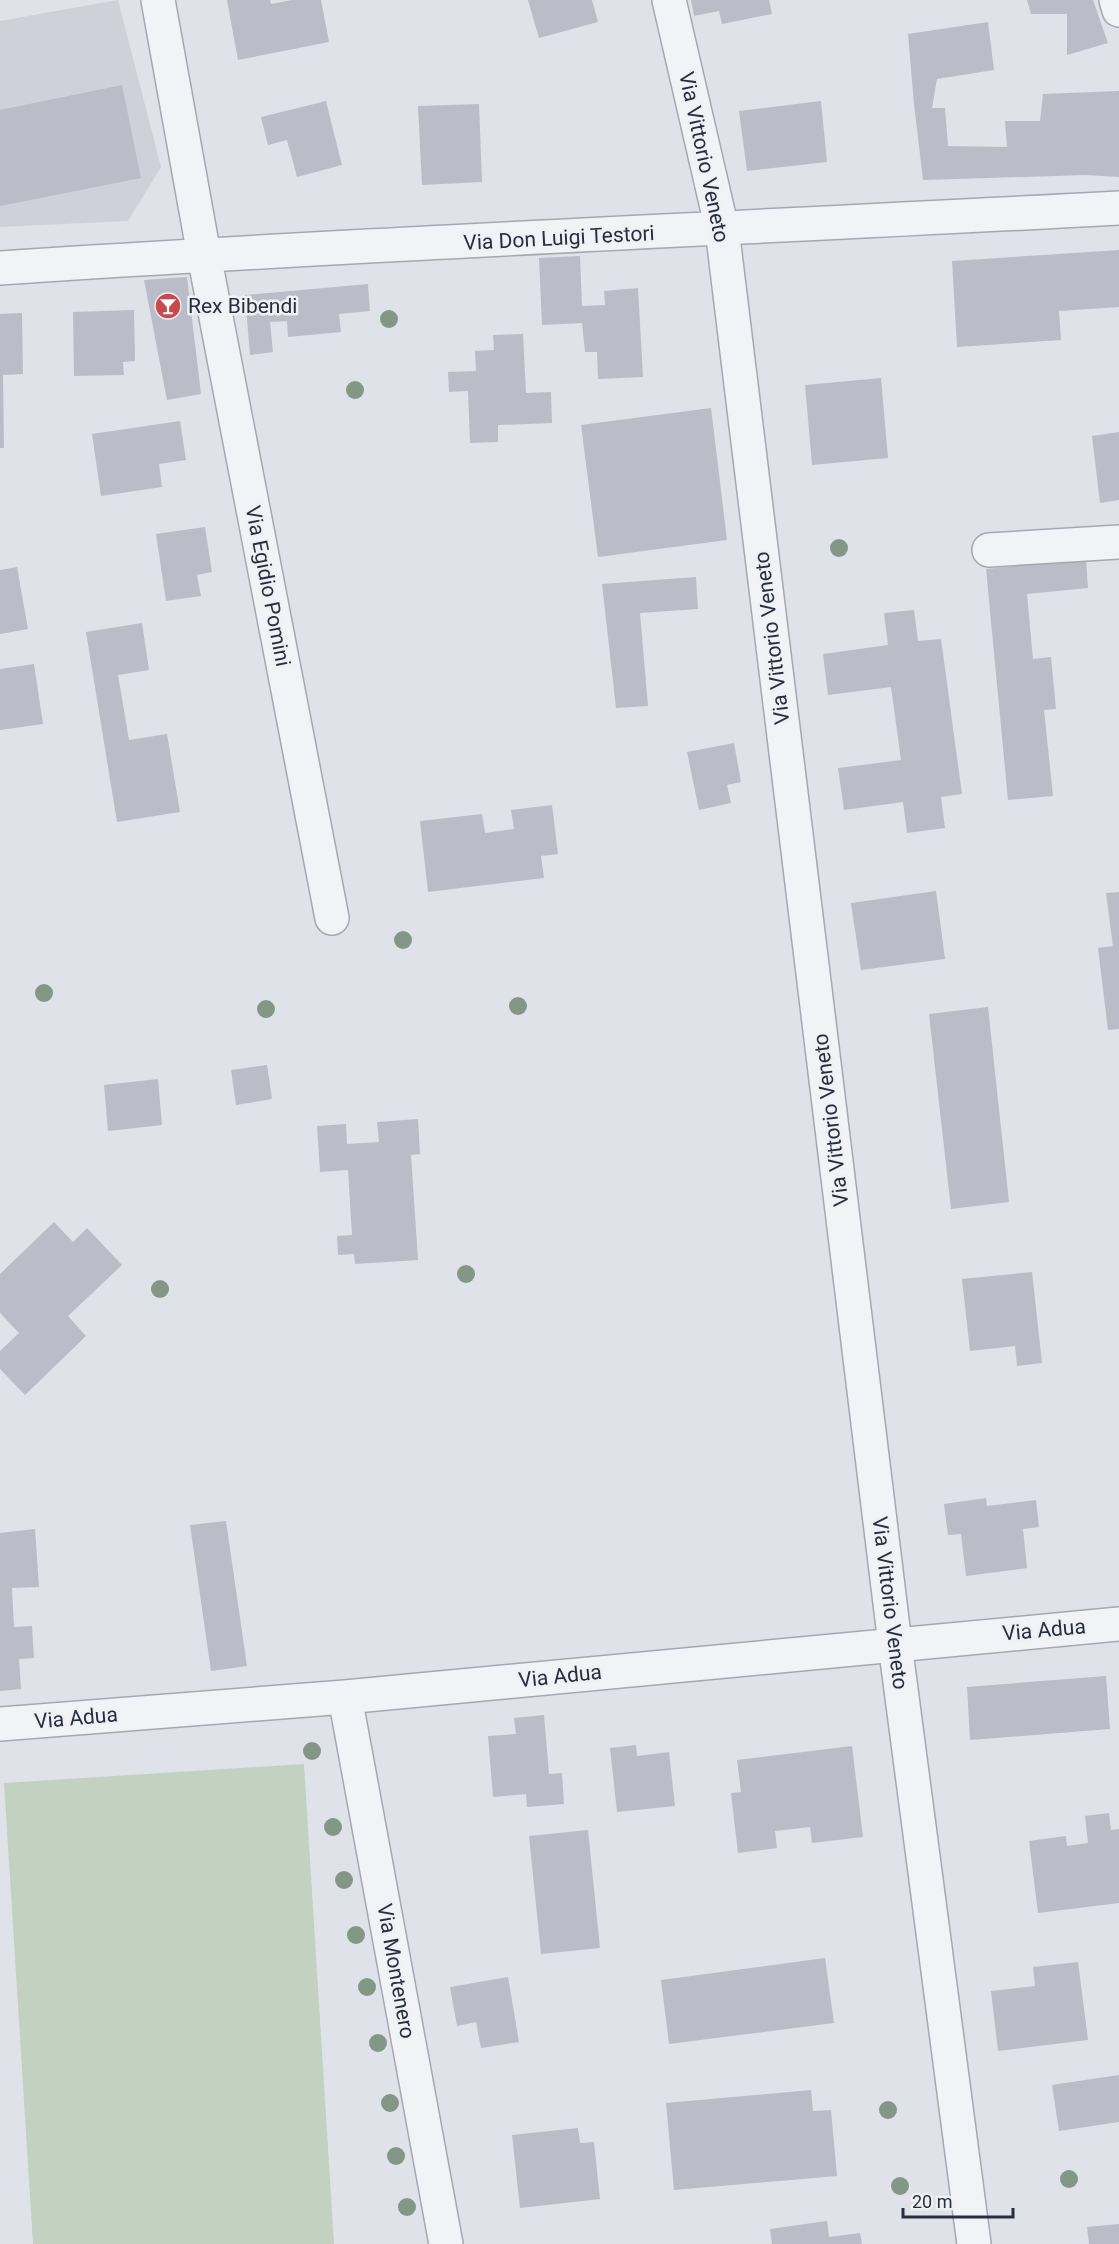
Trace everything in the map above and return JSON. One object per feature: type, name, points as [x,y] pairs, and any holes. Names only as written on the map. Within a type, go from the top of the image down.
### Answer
[{"type":"street","name":"Via Egidio Pomini","points":[[158,0],[204,255],[332,918]]},
{"type":"street","name":"Via Vittorio Veneto","points":[[669,0],[722,229],[895,1644],[974,2244]]},
{"type":"street","points":[[1116,0],[1119,10]]},
{"type":"street","name":"Via Don Luigi Testori","points":[[0,268],[204,255],[1119,208]]},
{"type":"street","points":[[989,550],[1119,542]]},
{"type":"street","name":"Via Adua","points":[[0,1724],[345,1697],[1119,1624]]},
{"type":"street","name":"Via Montenero","points":[[345,1697],[446,2244]]},
{"type":"shaded area","points":[[118,0],[161,167],[128,221],[0,227],[0,21]]},
{"type":"green space","points":[[304,1764],[334,2244],[33,2244],[4,1783]]},
{"type":"building","points":[[227,0],[270,0],[271,4],[292,0],[321,0],[329,42],[238,60]]},
{"type":"building","points":[[528,0],[592,0],[598,22],[539,38]]},
{"type":"building","points":[[691,0],[769,0],[772,14],[722,24],[719,11],[694,16]]},
{"type":"building","points":[[1027,0],[1093,0],[1108,43],[1067,55],[1067,14],[1031,14]]},
{"type":"building","points":[[988,22],[994,70],[937,79],[932,108],[945,108],[948,146],[1007,147],[1005,121],[1040,121],[1043,94],[1119,91],[1119,177],[1085,175],[923,180],[908,34]]},
{"type":"building","points":[[122,85],[141,178],[0,206],[0,110]]},
{"type":"building","points":[[326,101],[342,165],[297,177],[287,140],[268,145],[261,117]]},
{"type":"building","points":[[821,101],[827,162],[747,171],[739,111]]},
{"type":"building","points":[[479,104],[482,182],[422,185],[418,106]]},
{"type":"building","points":[[1119,250],[1119,307],[1059,311],[1061,340],[957,347],[952,261]]},
{"type":"building","points":[[580,256],[582,306],[605,305],[604,291],[638,288],[643,377],[598,379],[597,352],[585,352],[582,323],[542,325],[539,258]]},
{"type":"building","points":[[187,277],[201,394],[167,400],[144,280]]},
{"type":"building","points":[[368,284],[370,311],[339,314],[341,332],[288,337],[287,321],[270,322],[273,352],[250,355],[245,295]]},
{"type":"building","points":[[134,310],[135,361],[123,362],[124,375],[74,376],[73,312]]},
{"type":"building","points":[[22,313],[23,374],[3,375],[4,448],[0,448],[0,314]]},
{"type":"building","points":[[523,334],[526,393],[551,392],[552,423],[498,425],[498,442],[470,443],[468,391],[449,392],[448,372],[476,371],[475,351],[494,350],[493,335]]},
{"type":"building","points":[[881,378],[888,458],[812,465],[805,385]]},
{"type":"building","points":[[711,408],[727,540],[598,557],[581,425]]},
{"type":"building","points":[[180,421],[186,460],[159,464],[162,487],[101,496],[92,434]]},
{"type":"building","points":[[1119,432],[1119,500],[1100,503],[1092,436]]},
{"type":"building","points":[[205,527],[212,572],[197,575],[201,596],[166,601],[156,534]]},
{"type":"building","points":[[1086,559],[1088,588],[1027,594],[1033,659],[1051,657],[1056,709],[1044,710],[1053,796],[1008,800],[986,569]]},
{"type":"building","points":[[17,567],[28,629],[0,634],[0,570]]},
{"type":"building","points":[[696,577],[698,609],[640,613],[648,706],[616,708],[602,584]]},
{"type":"building","points":[[914,610],[918,641],[941,639],[962,794],[941,797],[945,828],[907,833],[903,802],[844,810],[838,768],[901,760],[891,687],[828,695],[823,654],[888,645],[884,613]]},
{"type":"building","points":[[142,623],[149,670],[118,675],[129,740],[167,734],[180,812],[117,822],[86,632]]},
{"type":"building","points":[[34,664],[43,724],[0,730],[0,669]]},
{"type":"building","points":[[734,743],[741,782],[727,785],[731,803],[699,810],[687,752]]},
{"type":"building","points":[[552,805],[558,854],[541,856],[544,878],[428,892],[420,821],[482,814],[485,833],[514,829],[511,810]]},
{"type":"building","points":[[936,891],[945,959],[861,970],[851,903]]},
{"type":"building","points":[[1119,892],[1119,1029],[1108,1030],[1098,948],[1113,946],[1106,893]]},
{"type":"building","points":[[988,1007],[1009,1202],[951,1209],[929,1014]]},
{"type":"building","points":[[267,1065],[272,1099],[236,1105],[231,1070]]},
{"type":"building","points":[[158,1079],[162,1125],[108,1131],[104,1085]]},
{"type":"building","points":[[418,1119],[420,1154],[411,1155],[418,1260],[355,1264],[354,1254],[338,1255],[337,1236],[352,1235],[348,1170],[320,1172],[317,1126],[346,1124],[347,1144],[379,1142],[377,1122]]},
{"type":"building","points":[[54,1222],[73,1242],[87,1228],[122,1265],[68,1316],[86,1336],[25,1395],[0,1369],[0,1351],[19,1333],[0,1313],[0,1274]]},
{"type":"building","points":[[1032,1272],[1042,1363],[1017,1366],[1015,1346],[970,1351],[962,1279]]},
{"type":"building","points":[[986,1498],[987,1506],[1036,1500],[1039,1527],[1023,1529],[1027,1568],[966,1576],[961,1534],[948,1535],[944,1504]]},
{"type":"building","points":[[226,1521],[247,1666],[211,1671],[190,1525]]},
{"type":"building","points":[[35,1529],[39,1587],[12,1588],[14,1627],[32,1626],[34,1658],[19,1659],[21,1689],[0,1691],[0,1533]]},
{"type":"building","points":[[1106,1676],[1110,1729],[970,1740],[967,1687]]},
{"type":"building","points":[[544,1715],[549,1774],[562,1773],[564,1804],[527,1807],[526,1794],[493,1797],[488,1736],[516,1734],[514,1718]]},
{"type":"building","points":[[636,1745],[637,1756],[669,1752],[675,1806],[617,1812],[610,1748]]},
{"type":"building","points":[[852,1746],[863,1837],[812,1843],[810,1827],[775,1831],[777,1848],[738,1853],[731,1793],[741,1792],[737,1760]]},
{"type":"building","points":[[1109,1813],[1111,1830],[1119,1829],[1119,1903],[1038,1913],[1029,1841],[1066,1836],[1067,1846],[1088,1843],[1085,1816]]},
{"type":"building","points":[[588,1830],[600,1948],[541,1954],[529,1836]]},
{"type":"building","points":[[825,1958],[834,2023],[669,2044],[661,1980]]},
{"type":"building","points":[[1078,1962],[1088,2040],[998,2051],[991,1991],[1035,1986],[1033,1967]]},
{"type":"building","points":[[508,1977],[519,2042],[481,2048],[476,2022],[457,2026],[450,1987]]},
{"type":"building","points":[[1119,2075],[1119,2122],[1059,2131],[1052,2085]]},
{"type":"building","points":[[811,2090],[813,2111],[831,2110],[837,2176],[674,2190],[666,2103]]},
{"type":"building","points":[[578,2128],[580,2143],[594,2142],[600,2199],[520,2208],[512,2135]]},
{"type":"building","points":[[827,2221],[829,2237],[860,2233],[862,2244],[772,2244],[770,2229]]},
{"type":"building","points":[[1119,2224],[1119,2244],[1089,2244],[1087,2227]]},
{"type":"place","name":"Rex Bibendi","points":[[168,306]]}]
